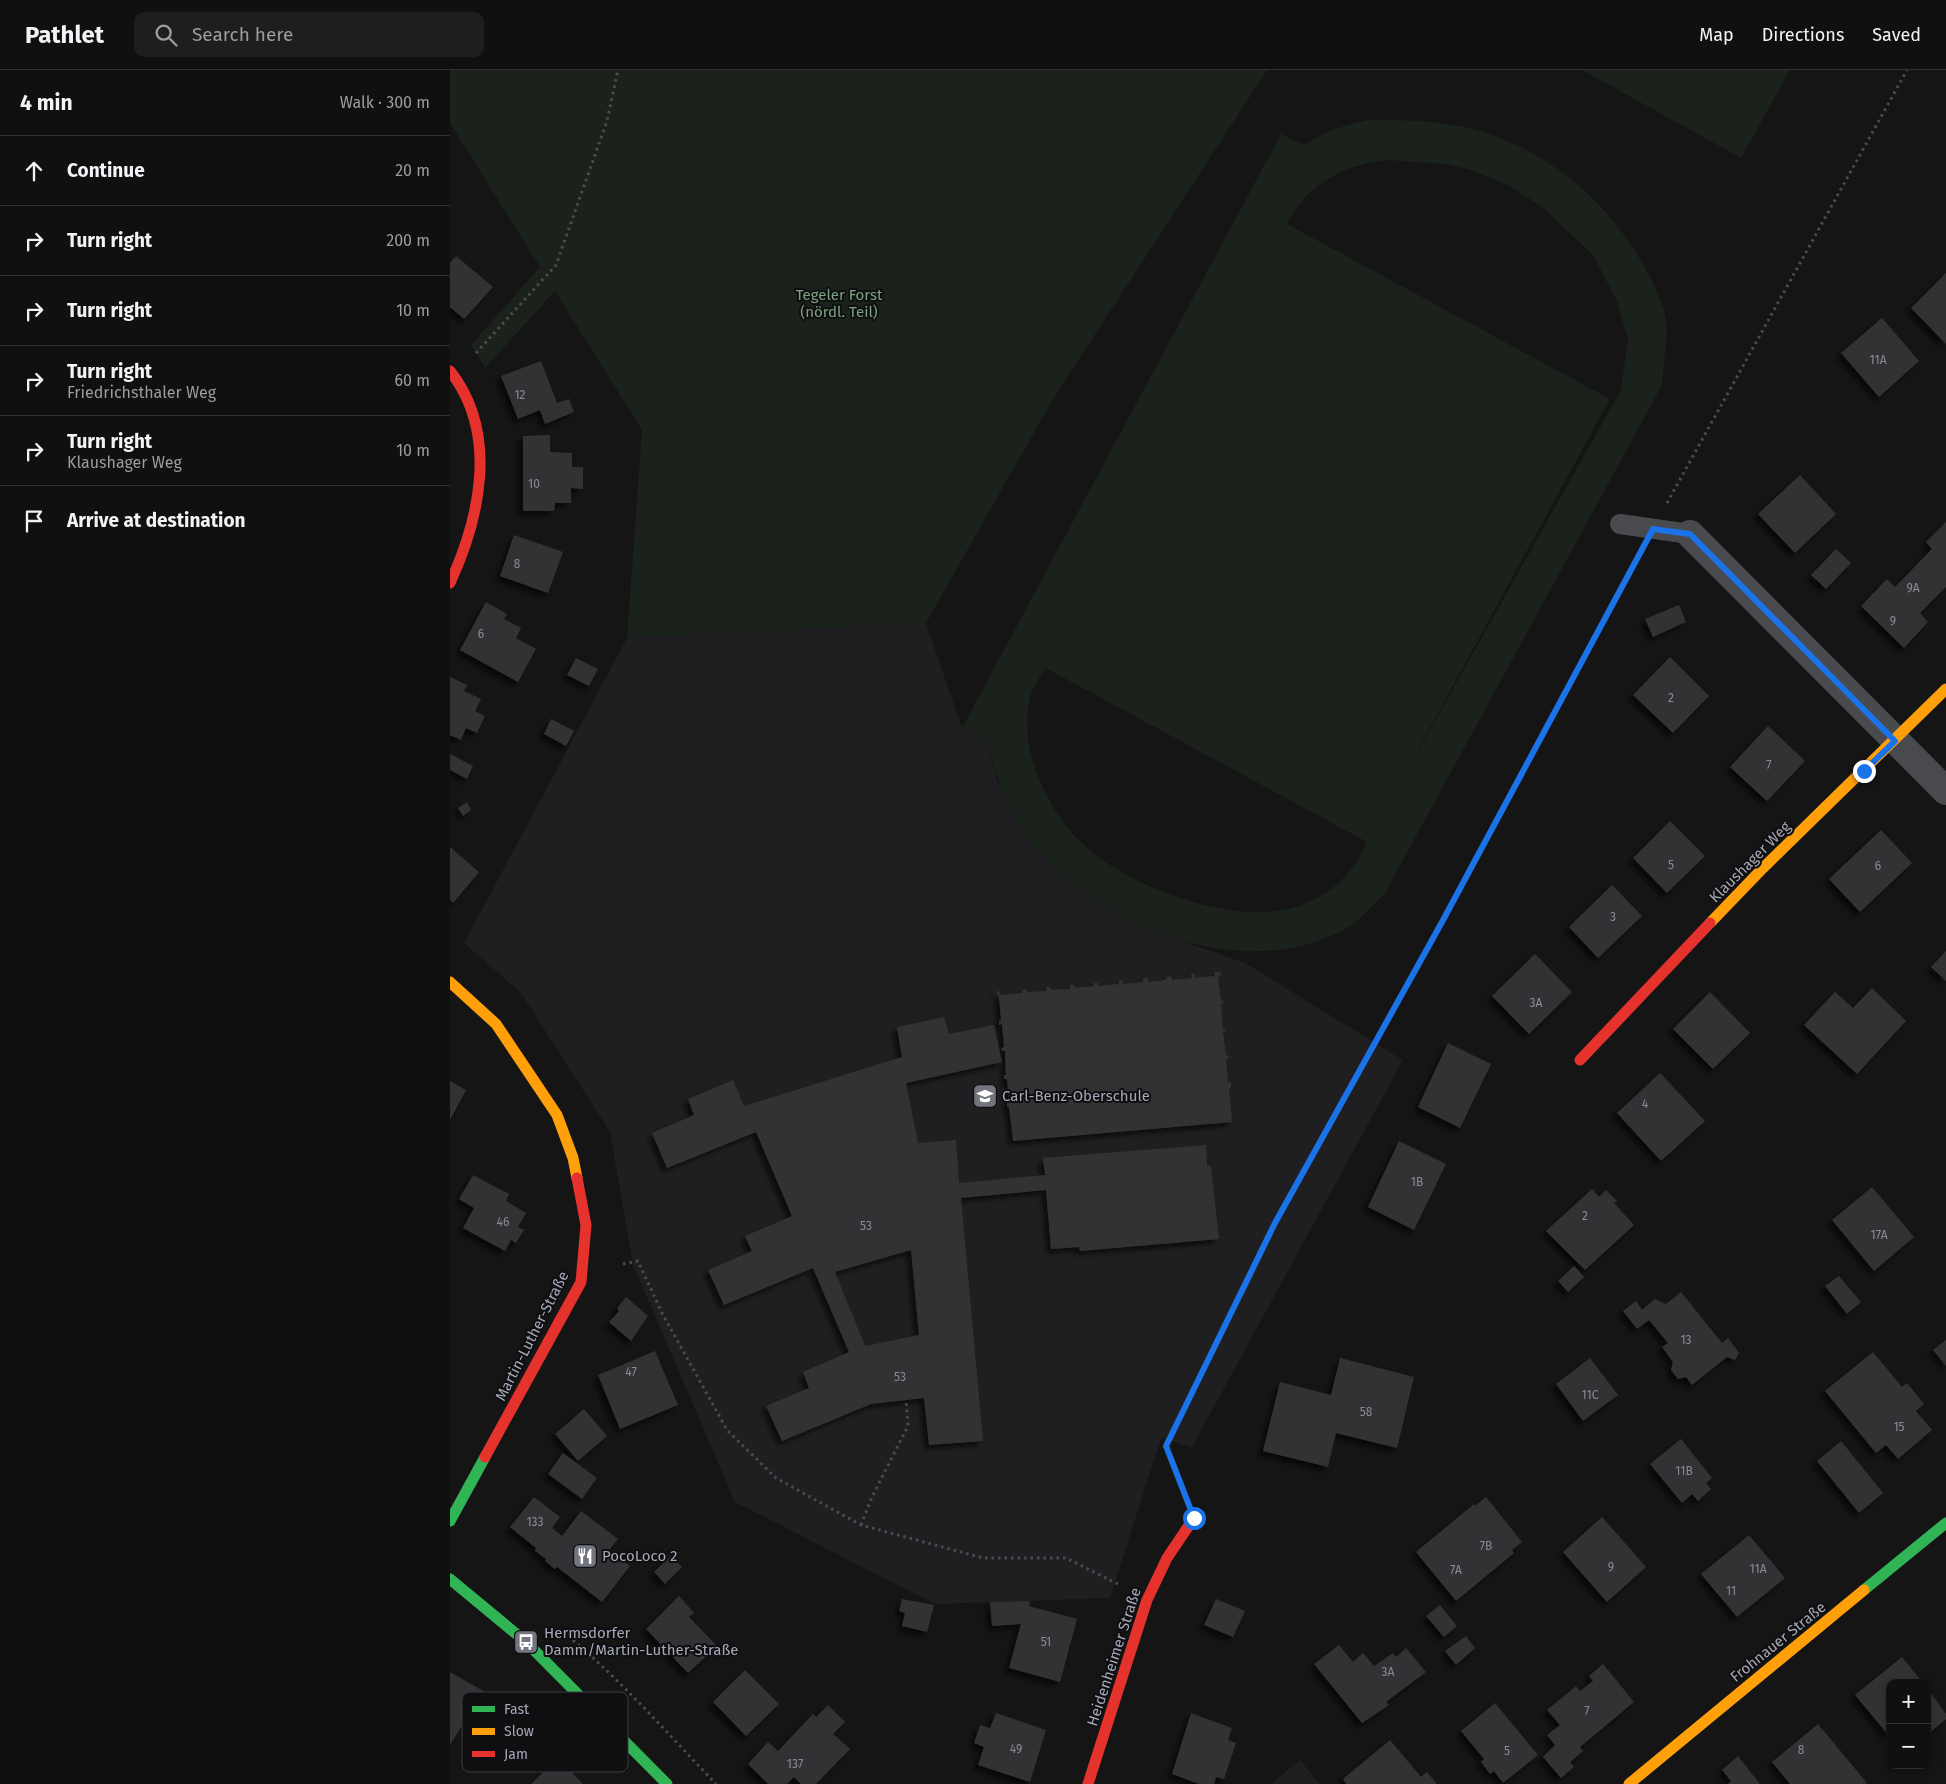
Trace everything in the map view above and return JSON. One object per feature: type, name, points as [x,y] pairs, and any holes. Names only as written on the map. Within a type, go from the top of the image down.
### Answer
[{"type":"street","points":[[450,371],[467,398],[478,438],[482,474],[478,508],[469,541],[450,583]]},
{"type":"street","points":[[1690,534],[1946,791]]},
{"type":"street","name":"Klaushager Weg","points":[[1580,1060],[1764,868],[1946,689]]},
{"type":"street","name":"Martin-Luther-Straße","points":[[450,982],[496,1024],[558,1115],[573,1158],[586,1225],[581,1282],[450,1521]]},
{"type":"street","name":"Heidenheimer Straße","points":[[1088,1784],[1147,1600],[1167,1558],[1194,1518]]},
{"type":"street","name":"Frohnauer Straße","points":[[1630,1784],[1946,1523]]},
{"type":"street","points":[[450,1579],[526,1642],[576,1692]]},
{"type":"street","points":[[628,1745],[667,1784]]},
{"type":"lane","points":[[1620,524],[1690,534]]},
{"type":"path","points":[[472,357],[556,264],[607,120],[618,70]]},
{"type":"path","points":[[1194,1518],[1166,1446],[1275,1223],[1442,922],[1653,529],[1906,70]]},
{"type":"path","points":[[623,1264],[638,1261],[662,1314],[727,1430],[776,1478],[861,1525],[983,1558],[1066,1558],[1122,1586]]},
{"type":"path","points":[[861,1525],[872,1497],[908,1426],[906,1400]]},
{"type":"shaded area","name":"Carl-Benz-Oberschule","points":[[926,623],[962,728],[987,740],[997,781],[1061,873],[1100,903],[1148,929],[1245,963],[1403,1060],[1192,1447],[1161,1438],[1110,1598],[935,1604],[735,1502],[633,1265],[610,1132],[521,993],[464,943],[627,638]]},
{"type":"shaded area","points":[[1300,1760],[1320,1784],[1271,1784]]},
{"type":"green space","name":"Tegeler Forst (nördl. Teil)","points":[[450,70],[1267,70],[1053,399],[926,623],[627,638],[642,430],[555,291],[485,368],[471,345],[540,267],[450,123]]},
{"type":"green space","points":[[1582,70],[1790,70],[1741,158]]},
{"type":"green space","points":[[1367,120],[1424,121],[1466,127],[1506,140],[1530,152],[1554,166],[1576,183],[1596,202],[1631,244],[1658,293],[1666,320],[1666,345],[1662,385],[1385,893],[1351,926],[1306,945],[1265,951],[1222,949],[1180,940],[1139,924],[1101,903],[1066,878],[1037,849],[1019,824],[1005,797],[987,740],[962,728],[1281,134],[1304,145],[1334,129]],"holes":[[[1387,160],[1447,164],[1471,170],[1508,185],[1542,207],[1593,255],[1617,301],[1628,340],[1621,390],[1396,790],[1610,399],[1287,224],[1305,198],[1328,179],[1356,166]],[[1046,668],[1367,842],[1351,870],[1331,890],[1308,903],[1282,910],[1254,912],[1226,910],[1169,894],[1130,877],[1105,862],[1083,844],[1062,820],[1043,788],[1036,770],[1031,752],[1027,716],[1031,694]]]},
{"type":"building","points":[[456,256],[493,287],[464,319],[450,307],[450,263]]},
{"type":"building","points":[[1946,273],[1946,344],[1911,308]]},
{"type":"building","points":[[1882,318],[1919,361],[1879,397],[1841,353]]},
{"type":"building","points":[[541,361],[557,403],[569,399],[574,412],[545,424],[540,410],[518,419],[501,376]]},
{"type":"building","points":[[550,435],[550,452],[572,453],[572,467],[583,467],[583,489],[571,488],[571,503],[555,503],[554,511],[523,511],[523,436]]},
{"type":"building","points":[[1800,475],[1836,514],[1795,553],[1758,514]]},
{"type":"building","points":[[1946,522],[1946,587],[1920,613],[1928,622],[1904,648],[1861,606],[1887,579],[1895,587],[1932,549],[1926,542]]},
{"type":"building","points":[[514,535],[563,552],[548,593],[500,576]]},
{"type":"building","points":[[1836,549],[1851,563],[1826,589],[1811,575]]},
{"type":"building","points":[[486,602],[507,614],[504,619],[521,628],[516,638],[536,649],[518,682],[460,650]]},
{"type":"building","points":[[1679,605],[1686,622],[1653,637],[1645,619]]},
{"type":"building","points":[[1670,657],[1709,696],[1673,733],[1633,695]]},
{"type":"building","points":[[576,658],[598,669],[589,686],[567,675]]},
{"type":"building","points":[[450,677],[467,685],[464,691],[481,699],[475,711],[485,716],[477,733],[466,728],[461,740],[450,735]]},
{"type":"building","points":[[551,719],[574,731],[566,746],[544,734]]},
{"type":"building","points":[[1768,726],[1805,761],[1767,801],[1730,767]]},
{"type":"building","points":[[450,754],[473,766],[467,779],[450,770]]},
{"type":"building","points":[[467,802],[471,810],[463,816],[458,808]]},
{"type":"building","points":[[1670,821],[1705,856],[1667,893],[1633,858]]},
{"type":"building","points":[[1881,830],[1912,863],[1860,912],[1829,879]]},
{"type":"building","points":[[450,847],[479,872],[453,903],[450,900]]},
{"type":"building","points":[[1612,885],[1642,916],[1598,958],[1569,927]]},
{"type":"building","points":[[1946,951],[1946,981],[1931,967]]},
{"type":"building","points":[[1535,954],[1572,992],[1529,1034],[1492,996]]},
{"type":"building","points":[[1214,972],[1220,972],[1221,976],[1218,977],[1221,1001],[1223,1000],[1223,1004],[1221,1004],[1223,1029],[1225,1028],[1226,1031],[1223,1032],[1226,1056],[1228,1054],[1229,1059],[1226,1059],[1228,1082],[1231,1082],[1231,1088],[1229,1088],[1232,1122],[1013,1141],[1009,1107],[1007,1107],[1007,1101],[1009,1101],[1007,1079],[1004,1079],[1004,1075],[1006,1075],[1005,1051],[1002,1051],[1001,1048],[1004,1047],[1002,1024],[999,1025],[999,1020],[1001,1020],[999,997],[996,992],[1000,991],[1000,995],[1022,993],[1022,990],[1026,989],[1027,992],[1047,991],[1046,987],[1050,987],[1051,990],[1070,989],[1070,985],[1074,985],[1075,988],[1094,986],[1094,983],[1098,983],[1098,986],[1119,984],[1119,981],[1123,980],[1123,984],[1143,982],[1143,979],[1148,978],[1148,982],[1166,980],[1167,977],[1171,976],[1172,980],[1192,978],[1191,974],[1195,974],[1195,978],[1215,976]]},
{"type":"building","points":[[1872,988],[1906,1021],[1857,1074],[1804,1025],[1835,992],[1853,1008]]},
{"type":"building","points":[[1710,992],[1750,1033],[1713,1069],[1673,1029]]},
{"type":"building","points":[[944,1017],[949,1034],[994,1025],[1002,1062],[906,1083],[918,1143],[956,1140],[959,1183],[1045,1175],[1043,1158],[1206,1145],[1207,1166],[1211,1166],[1219,1239],[1080,1251],[1079,1247],[1051,1249],[1046,1190],[961,1198],[983,1441],[929,1445],[924,1398],[871,1404],[782,1441],[766,1406],[809,1388],[803,1372],[849,1352],[813,1268],[724,1305],[708,1270],[752,1251],[745,1236],[792,1216],[756,1132],[667,1168],[652,1133],[694,1115],[688,1099],[733,1080],[744,1106],[902,1057],[897,1027]],"holes":[[[911,1250],[919,1335],[865,1346],[835,1272]]]},
{"type":"building","points":[[1448,1043],[1491,1064],[1460,1128],[1418,1107]]},
{"type":"building","points":[[1660,1073],[1705,1121],[1661,1161],[1617,1113]]},
{"type":"building","points":[[450,1081],[466,1090],[450,1120]]},
{"type":"building","points":[[1399,1141],[1446,1164],[1414,1230],[1368,1207]]},
{"type":"building","points":[[473,1175],[509,1194],[506,1201],[526,1213],[518,1227],[524,1230],[516,1243],[511,1240],[505,1251],[463,1228],[474,1208],[459,1199]]},
{"type":"building","points":[[1872,1187],[1914,1237],[1874,1271],[1832,1220]]},
{"type":"building","points":[[1592,1189],[1599,1197],[1606,1190],[1617,1201],[1614,1203],[1634,1225],[1585,1270],[1546,1231]]},
{"type":"building","points":[[1574,1266],[1584,1277],[1568,1292],[1558,1281]]},
{"type":"building","points":[[1839,1276],[1861,1302],[1847,1314],[1825,1286]]},
{"type":"building","points":[[1681,1292],[1722,1343],[1728,1338],[1739,1353],[1735,1360],[1727,1357],[1692,1385],[1686,1377],[1678,1379],[1671,1370],[1673,1362],[1662,1347],[1668,1343],[1649,1320],[1637,1329],[1623,1311],[1636,1301],[1642,1310],[1655,1299],[1666,1304]]},
{"type":"building","points":[[626,1297],[648,1316],[631,1341],[609,1322],[619,1311],[617,1308]]},
{"type":"building","points":[[1946,1340],[1946,1366],[1933,1350]]},
{"type":"building","points":[[655,1351],[678,1405],[620,1429],[598,1375]]},
{"type":"building","points":[[1873,1352],[1902,1387],[1907,1383],[1924,1404],[1916,1411],[1932,1430],[1898,1459],[1886,1445],[1876,1453],[1825,1391]]},
{"type":"building","points":[[1340,1358],[1414,1377],[1397,1448],[1336,1433],[1328,1467],[1263,1451],[1280,1382],[1331,1395]]},
{"type":"building","points":[[1590,1358],[1618,1395],[1583,1421],[1556,1384]]},
{"type":"building","points":[[584,1409],[607,1436],[578,1461],[555,1434]]},
{"type":"building","points":[[1681,1439],[1712,1478],[1706,1483],[1711,1489],[1698,1501],[1692,1494],[1682,1503],[1650,1464]]},
{"type":"building","points":[[1841,1441],[1883,1493],[1859,1513],[1817,1461]]},
{"type":"building","points":[[563,1453],[597,1478],[582,1499],[548,1474]]},
{"type":"building","points":[[534,1497],[560,1517],[552,1528],[562,1536],[581,1511],[618,1539],[609,1550],[630,1566],[602,1602],[557,1567],[555,1569],[545,1561],[546,1559],[535,1551],[536,1548],[510,1527]]},
{"type":"building","points":[[1486,1497],[1522,1542],[1512,1550],[1514,1553],[1456,1601],[1416,1552],[1474,1504],[1475,1506]]},
{"type":"building","points":[[1602,1517],[1646,1567],[1607,1602],[1563,1552]]},
{"type":"building","points":[[1749,1535],[1785,1578],[1737,1617],[1701,1574]]},
{"type":"building","points":[[671,1556],[682,1567],[665,1584],[654,1572]]},
{"type":"building","points":[[679,1596],[694,1613],[689,1617],[717,1646],[688,1673],[646,1629]]},
{"type":"building","points":[[902,1599],[934,1605],[927,1632],[902,1626],[905,1613],[899,1611]]},
{"type":"building","points":[[1216,1599],[1245,1611],[1233,1637],[1204,1625]]},
{"type":"building","points":[[1030,1601],[1029,1606],[1077,1619],[1060,1682],[1009,1668],[1021,1624],[992,1626],[990,1602]]},
{"type":"building","points":[[1440,1605],[1457,1626],[1444,1637],[1426,1616]]},
{"type":"building","points":[[1466,1636],[1475,1648],[1456,1665],[1445,1651]]},
{"type":"building","points":[[1339,1645],[1353,1662],[1363,1653],[1374,1666],[1393,1653],[1396,1657],[1406,1648],[1426,1672],[1386,1702],[1389,1705],[1362,1723],[1314,1664]]},
{"type":"building","points":[[1902,1657],[1920,1679],[1886,1679],[1886,1732],[1855,1695]]},
{"type":"building","points":[[1603,1664],[1634,1702],[1580,1747],[1583,1751],[1570,1762],[1574,1767],[1561,1778],[1543,1757],[1555,1745],[1547,1735],[1560,1725],[1547,1710],[1576,1686],[1580,1691],[1593,1681],[1589,1676]]},
{"type":"building","points":[[745,1670],[779,1704],[746,1736],[713,1702]]},
{"type":"building","points":[[450,1672],[485,1692],[462,1692],[462,1726],[450,1745]]},
{"type":"building","points":[[1931,1693],[1946,1714],[1946,1719],[1931,1732]]},
{"type":"building","points":[[1495,1703],[1538,1755],[1503,1783],[1494,1771],[1490,1774],[1481,1762],[1484,1759],[1461,1731]]},
{"type":"building","points":[[828,1705],[845,1722],[833,1734],[850,1749],[816,1784],[801,1784],[794,1777],[787,1784],[768,1784],[748,1764],[768,1742],[778,1751],[813,1714],[816,1717]]},
{"type":"building","points":[[996,1713],[1046,1730],[1030,1782],[978,1765],[984,1747],[974,1743],[980,1725],[990,1728]]},
{"type":"building","points":[[1191,1713],[1232,1728],[1228,1740],[1236,1743],[1224,1779],[1216,1777],[1214,1784],[1199,1784],[1172,1774]]},
{"type":"building","points":[[1818,1724],[1867,1783],[1790,1784],[1772,1762]]},
{"type":"building","points":[[1390,1740],[1421,1777],[1427,1772],[1437,1784],[1346,1784],[1343,1779]]},
{"type":"building","points":[[1738,1756],[1760,1784],[1728,1784],[1731,1781],[1722,1770]]},
{"type":"building","points":[[543,1772],[571,1772],[583,1784],[531,1784]]},
{"type":"traffic: fast","points":[[450,1521],[485,1457]]},
{"type":"traffic: fast","points":[[1864,1590],[1946,1523]]},
{"type":"traffic: fast","points":[[450,1579],[526,1642],[576,1692]]},
{"type":"traffic: fast","points":[[628,1745],[667,1784]]},
{"type":"traffic: slow","points":[[1710,923],[1763,868],[1946,689]]},
{"type":"traffic: slow","points":[[450,982],[496,1024],[557,1115],[573,1158],[577,1178]]},
{"type":"traffic: slow","points":[[1629,1784],[1864,1590]]},
{"type":"traffic: jam","points":[[450,371],[465,395],[475,421],[479,448],[480,476],[470,531],[450,583]]},
{"type":"traffic: jam","points":[[1580,1060],[1710,923]]},
{"type":"traffic: jam","points":[[485,1457],[581,1282],[586,1225],[577,1178]]},
{"type":"traffic: jam","points":[[1088,1784],[1147,1600],[1167,1558],[1194,1518]]},
{"type":"place","name":"Carl-Benz-Oberschule","points":[[985,1096]]},
{"type":"place","name":"PocoLoco 2","points":[[585,1556]]},
{"type":"place","name":"Hermsdorfer Damm/Martin-Luther-Straße","points":[[526,1642]]},
{"type":"route","points":[[1194,1518],[1166,1446],[1275,1223],[1442,922],[1653,529],[1690,534],[1895,741],[1864,771]]}]
